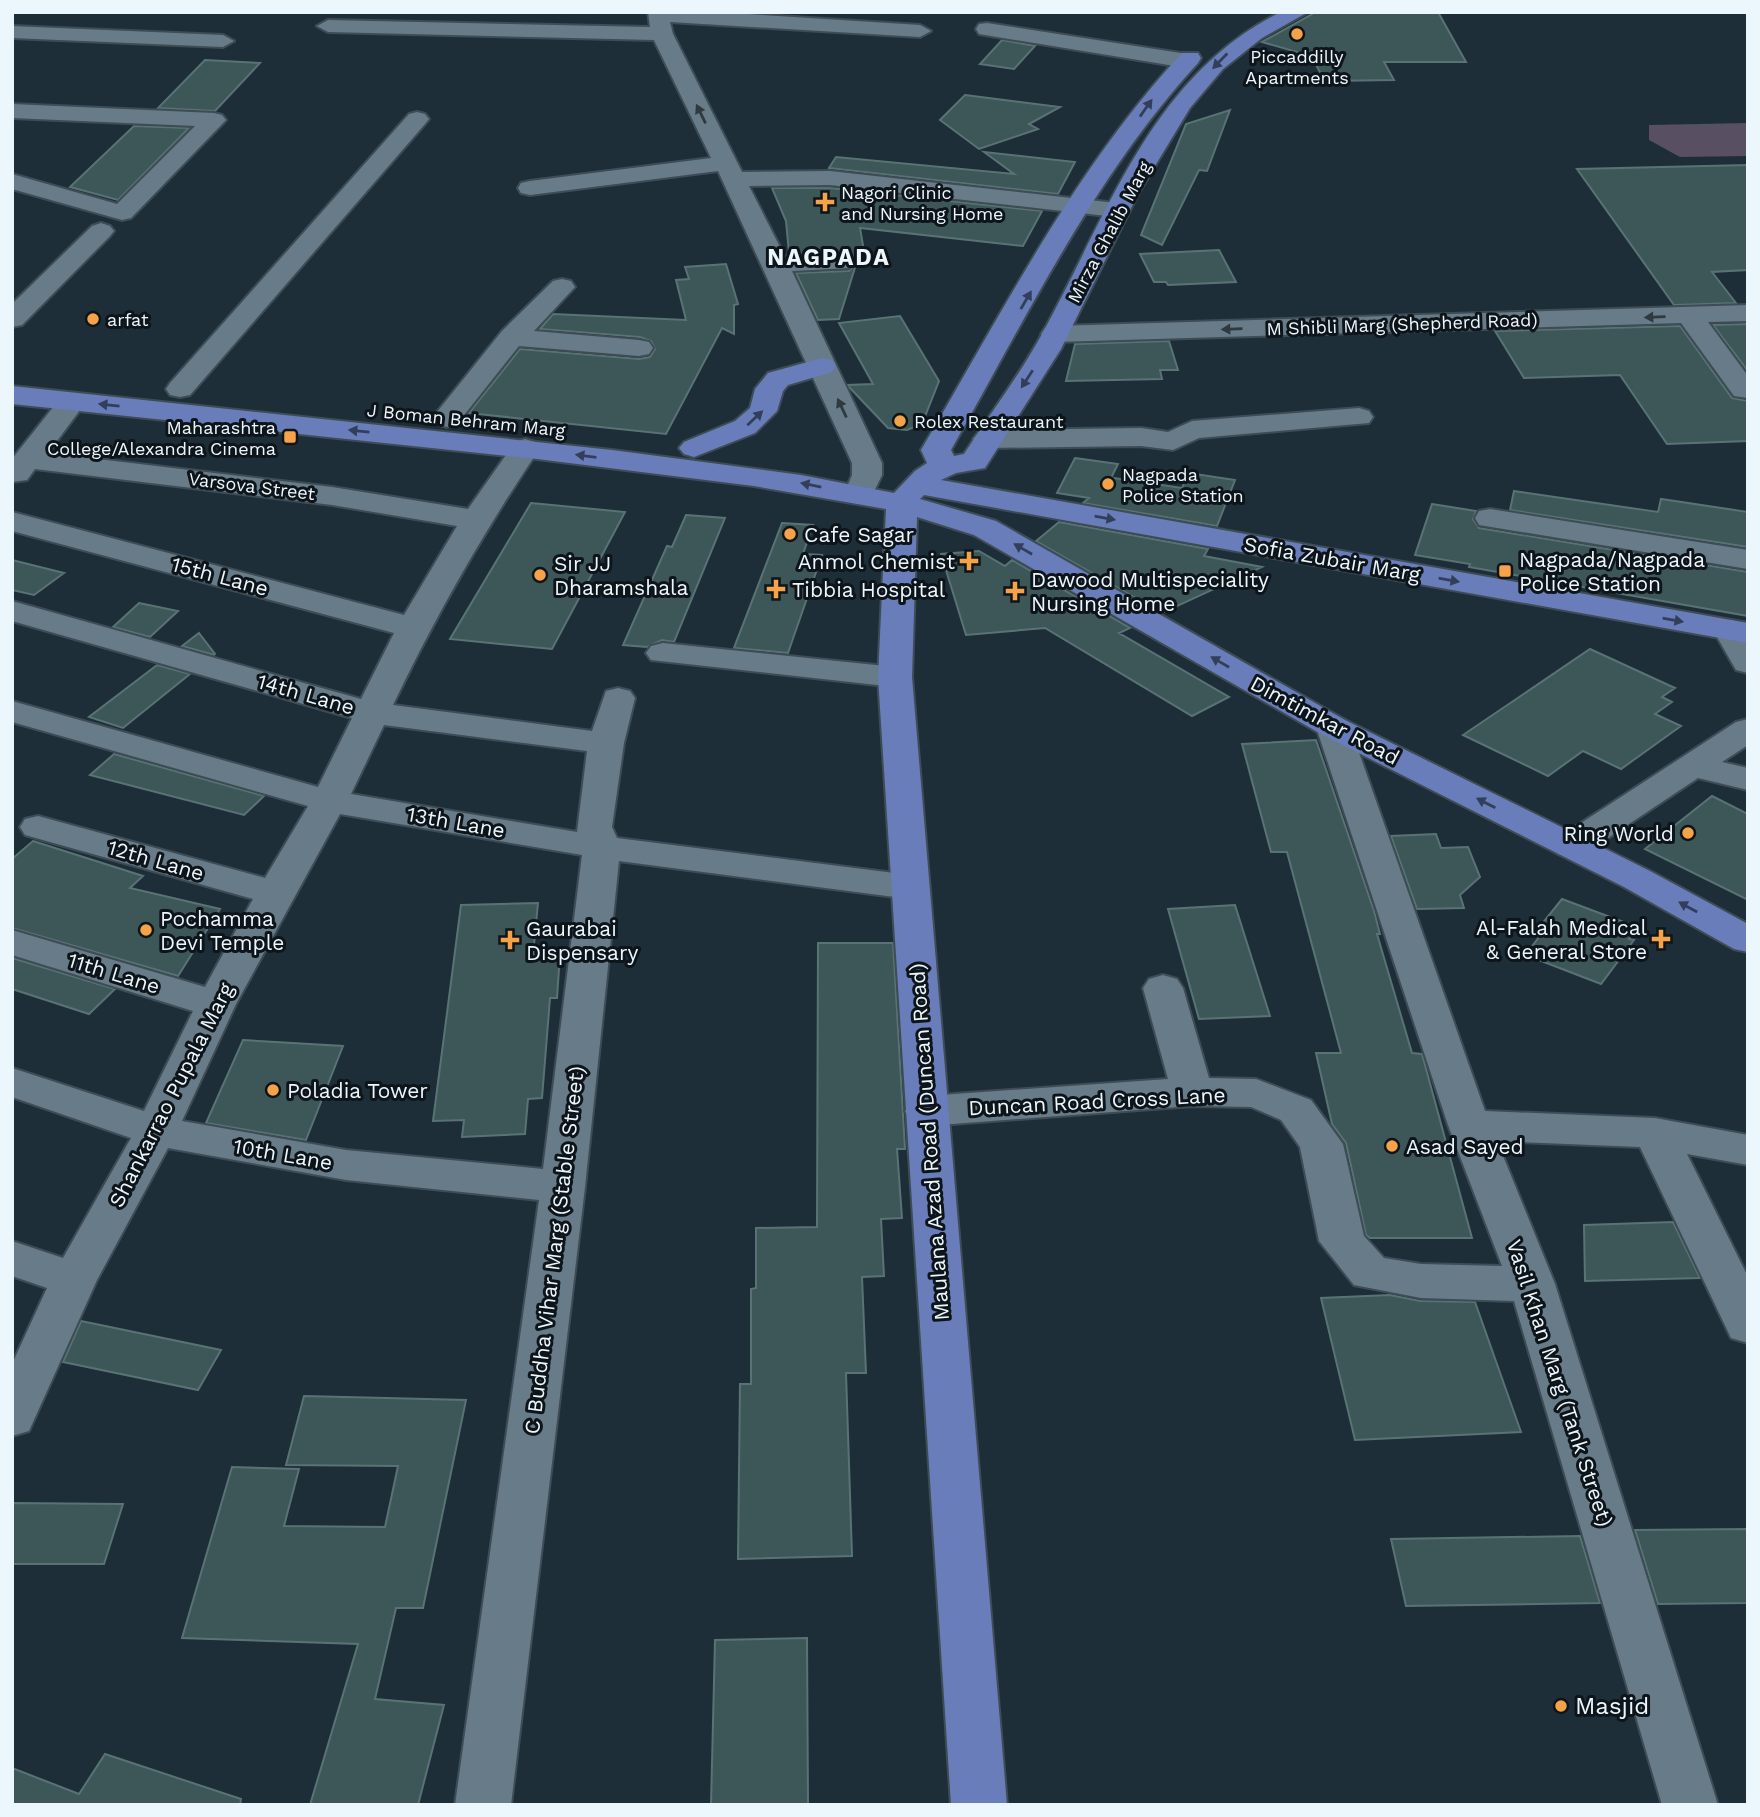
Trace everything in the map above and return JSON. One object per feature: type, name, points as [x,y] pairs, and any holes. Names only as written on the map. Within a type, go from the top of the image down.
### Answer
[{"type":"main road","name":"Mirza Ghalib Marg","points":[[921,484],[936,450],[1078,206],[1153,97],[1207,40],[1254,12]]},
{"type":"main road","name":"Mirza Ghalib Marg","points":[[921,484],[974,462],[1055,334],[1116,210],[1187,95],[1236,43],[1280,18],[1298,12]]},
{"type":"main road","points":[[695,448],[745,427],[763,411],[769,389],[778,379],[822,366]]},
{"type":"main road","name":"J Boman Behram Marg","points":[[12,373],[447,418],[695,448],[863,484]]},
{"type":"main road","name":"J Boman Behram Marg","points":[[12,396],[525,448],[802,483],[921,484]]},
{"type":"main road","name":"Sofia Zubair Marg","points":[[921,484],[1739,631]]},
{"type":"main road","name":"Maulana Azad Road (Duncan Road)","points":[[921,484],[895,677],[979,1805]]},
{"type":"main road","name":"Dimtimkar Road","points":[[921,484],[985,528],[1333,727],[1571,846],[1748,940]]},
{"type":"street","points":[[660,20],[867,463],[863,484]]},
{"type":"street","points":[[328,26],[660,20],[920,31]]},
{"type":"street","points":[[987,29],[1187,61]]},
{"type":"street","points":[[12,32],[223,41]]},
{"type":"street","points":[[12,111],[214,120],[122,213],[12,181]]},
{"type":"street","points":[[180,389],[416,119]]},
{"type":"street","points":[[530,188],[729,171],[830,178],[1116,210]]},
{"type":"street","points":[[12,319],[101,231]]},
{"type":"street","points":[[775,262],[840,262]]},
{"type":"street","points":[[447,418],[512,337],[562,287]]},
{"type":"street","name":"M Shibli Marg (Shepherd Road)","points":[[1055,334],[1748,313]]},
{"type":"street","points":[[1689,316],[1744,390],[1748,390]]},
{"type":"street","points":[[512,337],[639,348]]},
{"type":"street","name":"Varsova Street","points":[[20,469],[72,402]]},
{"type":"street","points":[[988,439],[1141,437],[1173,441],[1192,430],[1359,417]]},
{"type":"street","name":"Shankarrao Pupala Marg","points":[[12,1417],[74,1280],[156,1131],[216,1004],[275,893],[330,801],[413,628],[476,520],[525,448]]},
{"type":"street","name":"Varsova Street","points":[[20,469],[332,496],[476,520]]},
{"type":"street","points":[[1490,518],[1748,560]]},
{"type":"street","name":"15th Lane","points":[[20,523],[413,628]]},
{"type":"street","name":"14th Lane","points":[[12,611],[374,713],[606,743]]},
{"type":"street","points":[[1739,631],[1748,663]]},
{"type":"street","points":[[663,653],[895,677]]},
{"type":"street","name":"C Buddha Vihar Marg (Stable Street)","points":[[483,1805],[563,1187],[602,847],[594,827],[606,743],[618,698]]},
{"type":"street","name":"13th Lane","points":[[12,711],[330,801],[602,847],[910,887]]},
{"type":"street","name":"Vasil Khan Marg (Tank Street)","points":[[1333,727],[1469,1125],[1532,1284],[1690,1805]]},
{"type":"street","points":[[1571,846],[1748,729]]},
{"type":"street","points":[[1694,766],[1748,779]]},
{"type":"street","name":"12th Lane","points":[[38,827],[275,893]]},
{"type":"street","name":"11th Lane","points":[[12,942],[216,1004]]},
{"type":"street","points":[[1163,988],[1192,1092]]},
{"type":"street","name":"10th Lane","points":[[12,1082],[156,1131],[346,1165],[563,1187]]},
{"type":"street","name":"Duncan Road Cross Lane","points":[[926,1111],[1192,1092],[1256,1093],[1296,1110],[1321,1144],[1334,1194],[1342,1241],[1370,1273],[1421,1281],[1532,1284]]},
{"type":"street","points":[[1469,1125],[1655,1133],[1748,1150]]},
{"type":"street","points":[[1655,1133],[1748,1325]]},
{"type":"street","points":[[12,1258],[74,1280]]},
{"type":"shaded area","points":[[1748,123],[1748,156],[1680,157],[1649,140],[1649,125]]},
{"type":"building","points":[[1316,12],[1438,12],[1466,62],[1384,62],[1394,80],[1325,81],[1311,56],[1262,42]]},
{"type":"building","points":[[1002,40],[1035,46],[1014,69],[980,64]]},
{"type":"building","points":[[205,60],[260,63],[215,111],[158,108]]},
{"type":"building","points":[[965,95],[1060,107],[1029,124],[1038,129],[979,149],[940,120]]},
{"type":"building","points":[[1230,110],[1207,171],[1199,170],[1162,245],[1141,235],[1186,124]]},
{"type":"building","points":[[134,126],[189,128],[118,200],[70,187]]},
{"type":"building","points":[[984,152],[1075,162],[1058,194],[829,168],[836,157],[1014,174]]},
{"type":"building","points":[[1748,165],[1748,270],[1712,272],[1736,303],[1674,305],[1577,169]]},
{"type":"building","points":[[772,188],[830,188],[1042,211],[1023,246],[860,228],[865,257],[858,258],[839,319],[818,320],[796,273],[849,271],[856,263],[849,255],[789,253],[786,221]]},
{"type":"building","points":[[1219,250],[1236,282],[1168,285],[1166,282],[1154,282],[1140,254]]},
{"type":"building","points":[[726,264],[738,304],[734,305],[734,334],[722,328],[666,434],[469,413],[520,349],[639,359],[650,357],[655,349],[651,341],[640,337],[540,329],[553,314],[686,320],[676,280],[689,279],[685,267]]},
{"type":"building","points":[[900,316],[939,381],[922,424],[907,430],[888,428],[848,385],[873,384],[839,323]]},
{"type":"building","points":[[1748,324],[1748,371],[1713,325]]},
{"type":"building","points":[[1680,326],[1732,398],[1748,401],[1748,441],[1667,444],[1620,375],[1524,378],[1495,331]]},
{"type":"building","points":[[1169,341],[1178,370],[1160,370],[1162,379],[1066,381],[1075,344]]},
{"type":"building","name":"Nagpada Police Station","points":[[1075,458],[1118,464],[1109,482],[1114,478],[1182,488],[1189,473],[1235,480],[1217,526],[1083,503],[1089,498],[1057,493]]},
{"type":"building","points":[[1514,491],[1658,512],[1661,499],[1748,512],[1748,547],[1510,510]]},
{"type":"building","name":"Sir JJ Dharamshala","points":[[531,503],[625,512],[552,649],[450,639]]},
{"type":"building","points":[[1432,504],[1476,511],[1473,519],[1479,528],[1748,572],[1748,616],[1415,555]]},
{"type":"building","points":[[686,515],[725,518],[674,642],[662,640],[647,647],[623,645],[667,546],[672,547]]},
{"type":"building","points":[[1059,522],[1208,549],[1204,556],[1262,567],[1162,613],[1036,541]]},
{"type":"building","points":[[782,523],[813,525],[803,554],[822,555],[788,653],[734,648]]},
{"type":"building","name":"Dawood Multispeciality Nursing Home","points":[[979,551],[1005,566],[1012,560],[1130,628],[1119,633],[1229,697],[1192,716],[1045,628],[966,635],[941,554]]},
{"type":"building","points":[[12,560],[64,573],[34,595],[12,590]]},
{"type":"building","points":[[139,603],[178,611],[150,637],[113,627]]},
{"type":"building","points":[[199,633],[215,654],[214,655],[182,646]]},
{"type":"building","points":[[1590,649],[1675,688],[1662,697],[1672,702],[1655,714],[1681,726],[1621,769],[1583,751],[1548,776],[1463,735]]},
{"type":"building","points":[[157,665],[190,674],[123,728],[89,717]]},
{"type":"building","points":[[1316,740],[1374,911],[1380,934],[1377,934],[1412,1053],[1422,1054],[1472,1238],[1370,1238],[1366,1235],[1346,1143],[1332,1124],[1316,1053],[1341,1053],[1287,852],[1271,852],[1242,744]]},
{"type":"building","points":[[114,754],[264,796],[244,815],[90,775]]},
{"type":"building","points":[[1712,796],[1748,814],[1748,900],[1645,849]]},
{"type":"building","points":[[1436,834],[1441,848],[1468,847],[1480,877],[1460,895],[1464,908],[1417,909],[1391,836]]},
{"type":"building","points":[[33,841],[143,876],[130,888],[220,909],[178,976],[12,928],[12,859]]},
{"type":"building","points":[[1562,899],[1637,927],[1629,939],[1634,940],[1601,984],[1531,957],[1539,947],[1533,945],[1539,937],[1533,935]]},
{"type":"building","points":[[538,903],[533,955],[560,954],[557,998],[550,998],[542,1098],[528,1099],[525,1134],[462,1137],[464,1120],[433,1121],[461,905]]},
{"type":"building","points":[[1235,905],[1270,1016],[1199,1019],[1168,909]]},
{"type":"building","points":[[818,943],[893,943],[905,1149],[897,1149],[902,1218],[881,1219],[884,1276],[862,1277],[866,1373],[846,1373],[852,1556],[738,1559],[740,1384],[751,1384],[751,1289],[756,1288],[756,1228],[817,1227]]},
{"type":"building","points":[[12,958],[115,989],[89,1014],[12,989]]},
{"type":"building","name":"Poladia Tower","points":[[243,1040],[343,1046],[306,1140],[206,1123]]},
{"type":"building","points":[[1673,1222],[1700,1278],[1585,1281],[1584,1225]]},
{"type":"building","points":[[1390,1295],[1420,1301],[1475,1302],[1521,1432],[1355,1440],[1321,1298]]},
{"type":"building","points":[[81,1321],[221,1350],[198,1390],[63,1362]]},
{"type":"building","points":[[304,1396],[466,1400],[423,1608],[396,1608],[375,1699],[444,1705],[418,1805],[310,1805],[358,1644],[182,1638],[232,1467],[299,1469],[284,1526],[385,1527],[398,1466],[286,1465]]},
{"type":"building","points":[[12,1503],[123,1504],[104,1564],[12,1564]]},
{"type":"building","points":[[1748,1529],[1748,1603],[1658,1604],[1635,1530]]},
{"type":"building","points":[[1580,1536],[1600,1603],[1406,1606],[1391,1539]]},
{"type":"building","points":[[807,1638],[808,1805],[711,1805],[715,1640]]},
{"type":"building","points":[[105,1754],[241,1799],[240,1805],[12,1805],[12,1768],[79,1794]]},
{"type":"place","name":"Piccaddilly Apartments","points":[[1297,34]]},
{"type":"place","name":"Nagori Clinic and Nursing Home","points":[[825,202]]},
{"type":"place","name":"arfat","points":[[93,319]]},
{"type":"place","name":"Rolex Restaurant","points":[[900,421]]},
{"type":"place","name":"Maharashtra College/Alexandra Cinema","points":[[290,437]]},
{"type":"place","name":"Nagpada Police Station","points":[[1108,484]]},
{"type":"place","name":"Cafe Sagar","points":[[790,534]]},
{"type":"place","name":"Anmol Chemist","points":[[969,561]]},
{"type":"place","name":"Nagpada/Nagpada Police Station","points":[[1505,571]]},
{"type":"place","name":"Sir JJ Dharamshala","points":[[540,575]]},
{"type":"place","name":"Tibbia Hospital","points":[[776,589]]},
{"type":"place","name":"Dawood Multispeciality Nursing Home","points":[[1015,591]]},
{"type":"place","name":"Ring World","points":[[1688,833]]},
{"type":"place","name":"Pochamma Devi Temple","points":[[146,930]]},
{"type":"place","name":"Al-Falah Medical & General Store","points":[[1661,939]]},
{"type":"place","name":"Gaurabai Dispensary","points":[[510,940]]},
{"type":"place","name":"Poladia Tower","points":[[273,1090]]},
{"type":"place","name":"Asad Sayed","points":[[1392,1146]]},
{"type":"place","name":"Masjid","points":[[1561,1706]]},
{"type":"district","name":"NAGPADA","points":[[829,257]]}]
